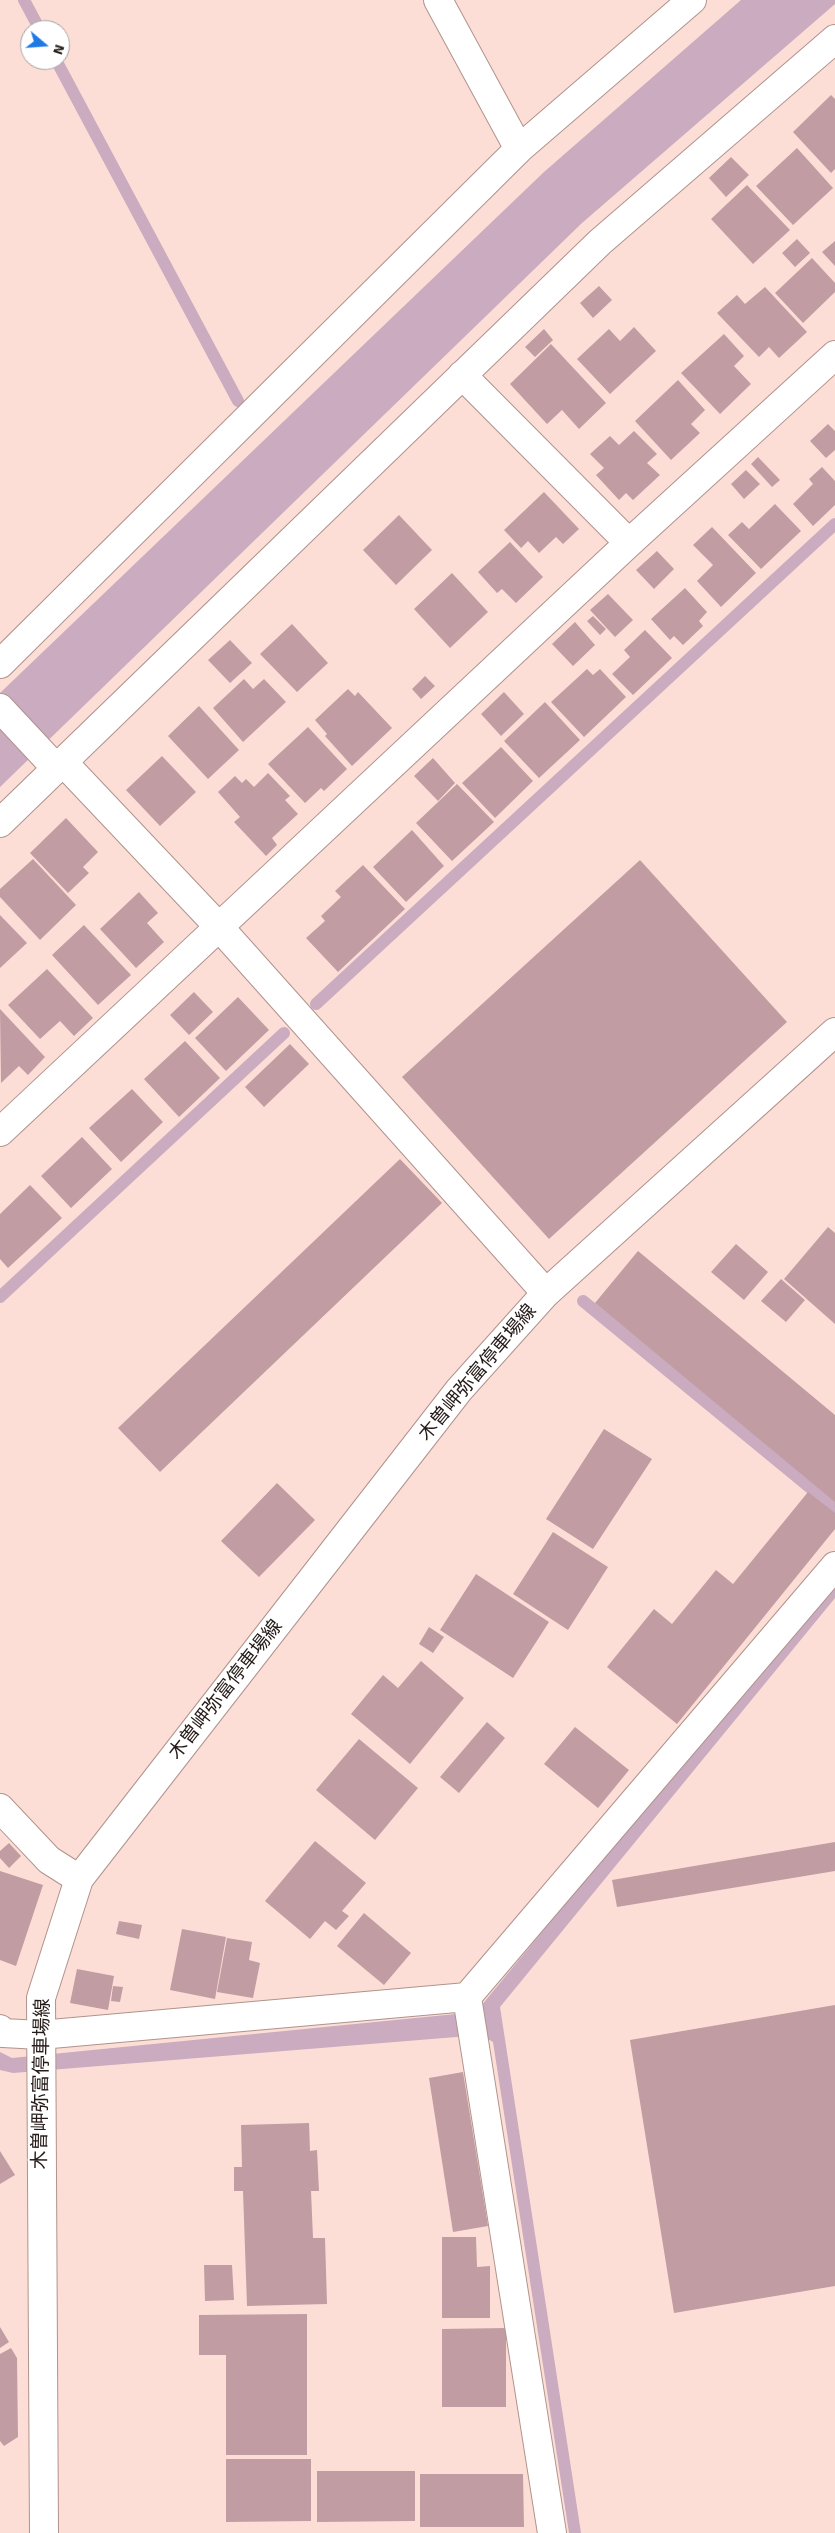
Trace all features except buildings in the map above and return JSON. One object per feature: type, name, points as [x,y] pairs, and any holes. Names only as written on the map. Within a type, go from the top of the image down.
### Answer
[{"type":"street","points":[[438,0],[519,149]]},
{"type":"street","points":[[0,664],[519,149],[692,0]]},
{"type":"street","points":[[0,823],[54,761],[462,376],[600,242],[832,47]]},
{"type":"street","points":[[0,1132],[629,544],[835,355]]},
{"type":"street","points":[[462,376],[629,544]]},
{"type":"street","points":[[0,708],[220,928],[546,1293]]},
{"type":"street","name":"木曽岬弥富停車場線","points":[[44,2533],[41,1998],[79,1879],[459,1390],[546,1293],[835,1032]]},
{"type":"street","points":[[0,2029],[3,2032],[40,2041],[468,2002],[835,1566]]},
{"type":"street","points":[[0,1808],[49,1860],[79,1879]]},
{"type":"street","points":[[468,2002],[552,2533]]},
{"type":"shaded area","points":[[741,0],[835,0],[835,4],[582,223],[0,787],[0,693],[544,172]]},
{"type":"shaded area","points":[[835,1577],[835,1598],[500,2007],[581,2533],[569,2533],[493,2042],[481,2035],[13,2073],[0,2070],[0,2052],[12,2058],[476,2012]]},
{"type":"waterway","points":[[24,0],[35,20]]},
{"type":"waterway","points":[[61,70],[238,401]]},
{"type":"waterway","points":[[316,1004],[835,524]]},
{"type":"waterway","points":[[0,1297],[284,1033]]},
{"type":"waterway","points":[[583,1301],[835,1508]]}]
